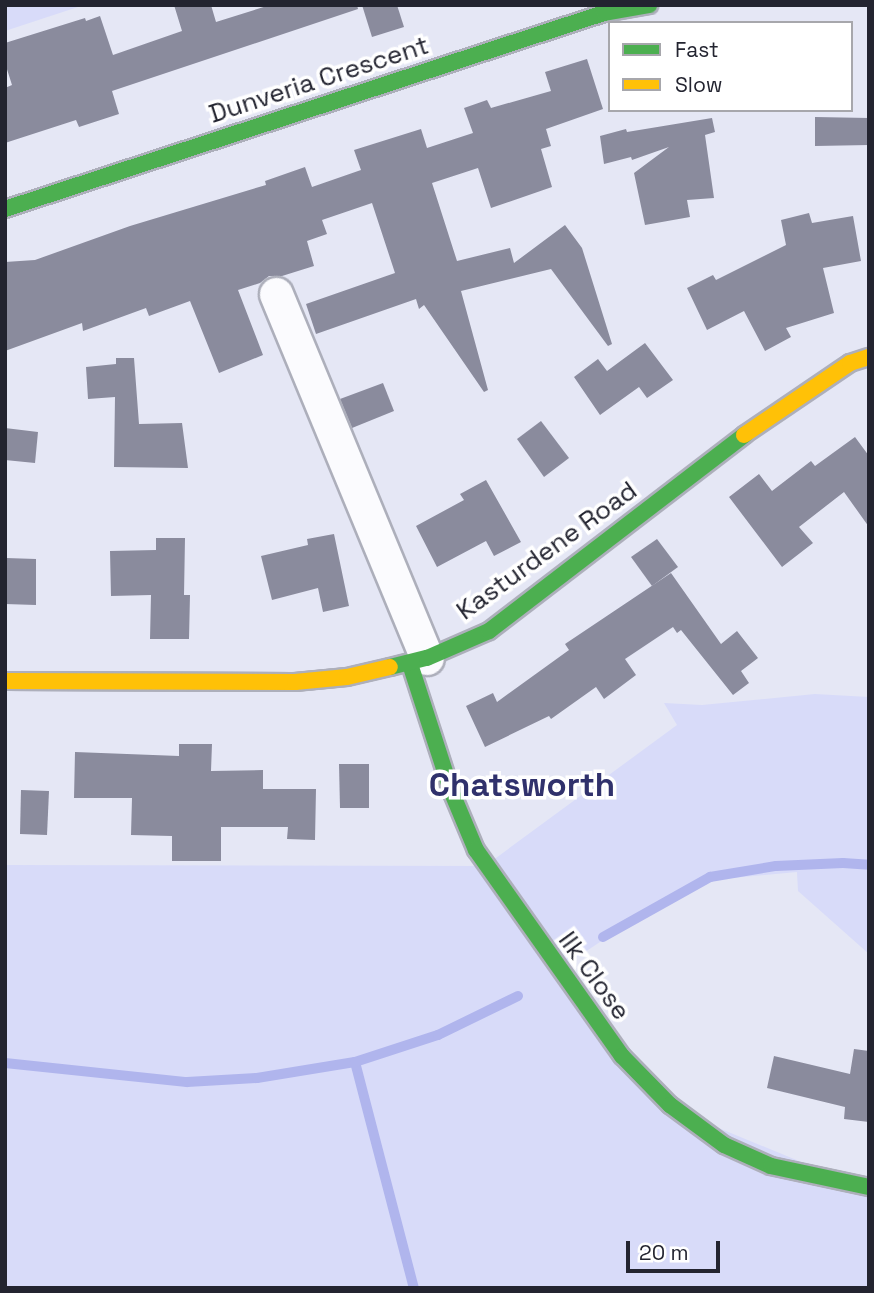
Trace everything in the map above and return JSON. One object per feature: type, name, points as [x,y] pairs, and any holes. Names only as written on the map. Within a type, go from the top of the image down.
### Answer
[{"type":"street","name":"Dunveria Crescent","points":[[5,208],[604,13],[649,5]]},
{"type":"street","points":[[276,294],[418,661]]},
{"type":"street","name":"Kasturdene Road","points":[[5,681],[295,682],[347,677],[418,661],[489,631],[751,429],[850,363],[869,358]]},
{"type":"street","name":"Ilk Close","points":[[418,661],[452,793],[476,850],[622,1056],[670,1105],[724,1145],[771,1166],[869,1187]]},
{"type":"shaded area","points":[[5,5],[84,5],[5,31]]},
{"type":"shaded area","points":[[815,694],[869,697],[869,954],[798,891],[797,872],[711,880],[600,942],[558,970],[663,1105],[869,1190],[869,1288],[5,1288],[5,865],[485,866],[677,725],[664,703],[702,705]]},
{"type":"building","points":[[174,5],[211,5],[216,22],[270,5],[357,5],[358,9],[112,91],[119,114],[79,127],[76,120],[5,143],[5,88],[12,85],[5,63],[5,43],[85,18],[86,21],[100,16],[113,55],[182,31]]},
{"type":"building","points":[[362,5],[397,5],[404,27],[372,37]]},
{"type":"building","points":[[587,59],[603,109],[546,129],[551,146],[541,149],[552,187],[491,208],[478,168],[432,183],[457,261],[510,248],[514,263],[565,225],[582,248],[612,344],[608,346],[551,269],[461,291],[488,390],[484,392],[424,305],[419,309],[416,299],[316,334],[306,304],[395,273],[372,203],[322,220],[327,234],[307,241],[314,266],[282,276],[269,276],[260,283],[238,290],[263,355],[219,373],[190,301],[149,316],[146,308],[83,331],[82,323],[5,351],[5,262],[35,260],[130,226],[266,185],[265,181],[305,167],[312,187],[361,170],[354,150],[421,129],[427,148],[473,133],[464,108],[487,100],[491,108],[551,91],[545,72]]},
{"type":"building","points":[[815,117],[869,118],[869,145],[815,146]]},
{"type":"building","points":[[712,118],[715,132],[705,135],[714,198],[687,200],[690,217],[645,225],[634,173],[669,147],[632,160],[631,157],[604,164],[600,136],[626,129],[627,132]]},
{"type":"building","points":[[809,213],[812,223],[853,216],[861,261],[823,268],[834,313],[786,328],[791,337],[765,351],[744,311],[707,330],[687,288],[713,275],[716,280],[786,245],[781,220]]},
{"type":"building","points":[[645,343],[673,380],[647,398],[639,387],[600,415],[574,377],[598,359],[607,371]]},
{"type":"building","points":[[116,358],[134,358],[139,424],[182,423],[188,468],[114,467],[115,397],[88,399],[86,367],[116,364]]},
{"type":"building","points":[[383,383],[394,411],[352,428],[340,399]]},
{"type":"building","points":[[541,421],[569,458],[544,477],[517,439]]},
{"type":"building","points":[[5,428],[38,432],[35,463],[5,460]]},
{"type":"building","points":[[855,437],[869,456],[869,527],[844,492],[799,527],[813,543],[782,567],[729,497],[759,474],[772,491],[811,461],[815,466]]},
{"type":"building","points":[[486,480],[521,542],[494,556],[486,541],[437,567],[416,526],[464,500],[460,494]]},
{"type":"building","points":[[334,534],[349,606],[323,612],[318,588],[272,600],[261,556],[308,545],[307,539]]},
{"type":"building","points":[[156,538],[185,538],[184,595],[190,595],[189,639],[150,639],[151,595],[111,596],[110,551],[156,550]]},
{"type":"building","points":[[657,539],[678,567],[652,586],[631,557]]},
{"type":"building","points":[[6,558],[36,559],[36,605],[5,604]]},
{"type":"building","points":[[671,573],[721,644],[737,631],[758,658],[741,671],[749,683],[733,695],[681,630],[677,633],[673,627],[625,659],[636,675],[604,699],[596,687],[551,719],[549,716],[485,747],[466,706],[493,693],[497,702],[569,650],[565,644]]},
{"type":"building","points":[[179,744],[212,744],[211,771],[263,770],[263,789],[316,789],[315,840],[287,839],[288,827],[221,827],[221,861],[172,861],[172,836],[131,835],[132,798],[74,798],[75,752],[179,756]]},
{"type":"building","points":[[339,764],[369,764],[369,808],[340,808]]},
{"type":"building","points":[[21,790],[49,791],[47,835],[20,834]]},
{"type":"building","points":[[854,1049],[869,1051],[869,1122],[844,1119],[845,1107],[767,1088],[774,1056],[850,1074]]},
{"type":"waterway","points":[[603,937],[710,877],[776,866],[843,863],[869,865]]},
{"type":"waterway","points":[[5,1063],[187,1082],[257,1078],[355,1062],[438,1035],[518,996]]},
{"type":"waterway","points":[[355,1062],[414,1288]]},
{"type":"traffic: fast","points":[[5,209],[604,13],[649,5]]},
{"type":"traffic: fast","points":[[390,667],[427,658],[489,631],[744,435]]},
{"type":"traffic: fast","points":[[410,664],[452,793],[476,850],[622,1056],[670,1105],[724,1145],[771,1166],[869,1187]]},
{"type":"traffic: slow","points":[[744,435],[850,363],[869,357]]},
{"type":"traffic: slow","points":[[5,681],[295,682],[347,677],[390,667]]},
{"type":"district","name":"Chatsworth","points":[[522,786]]}]
